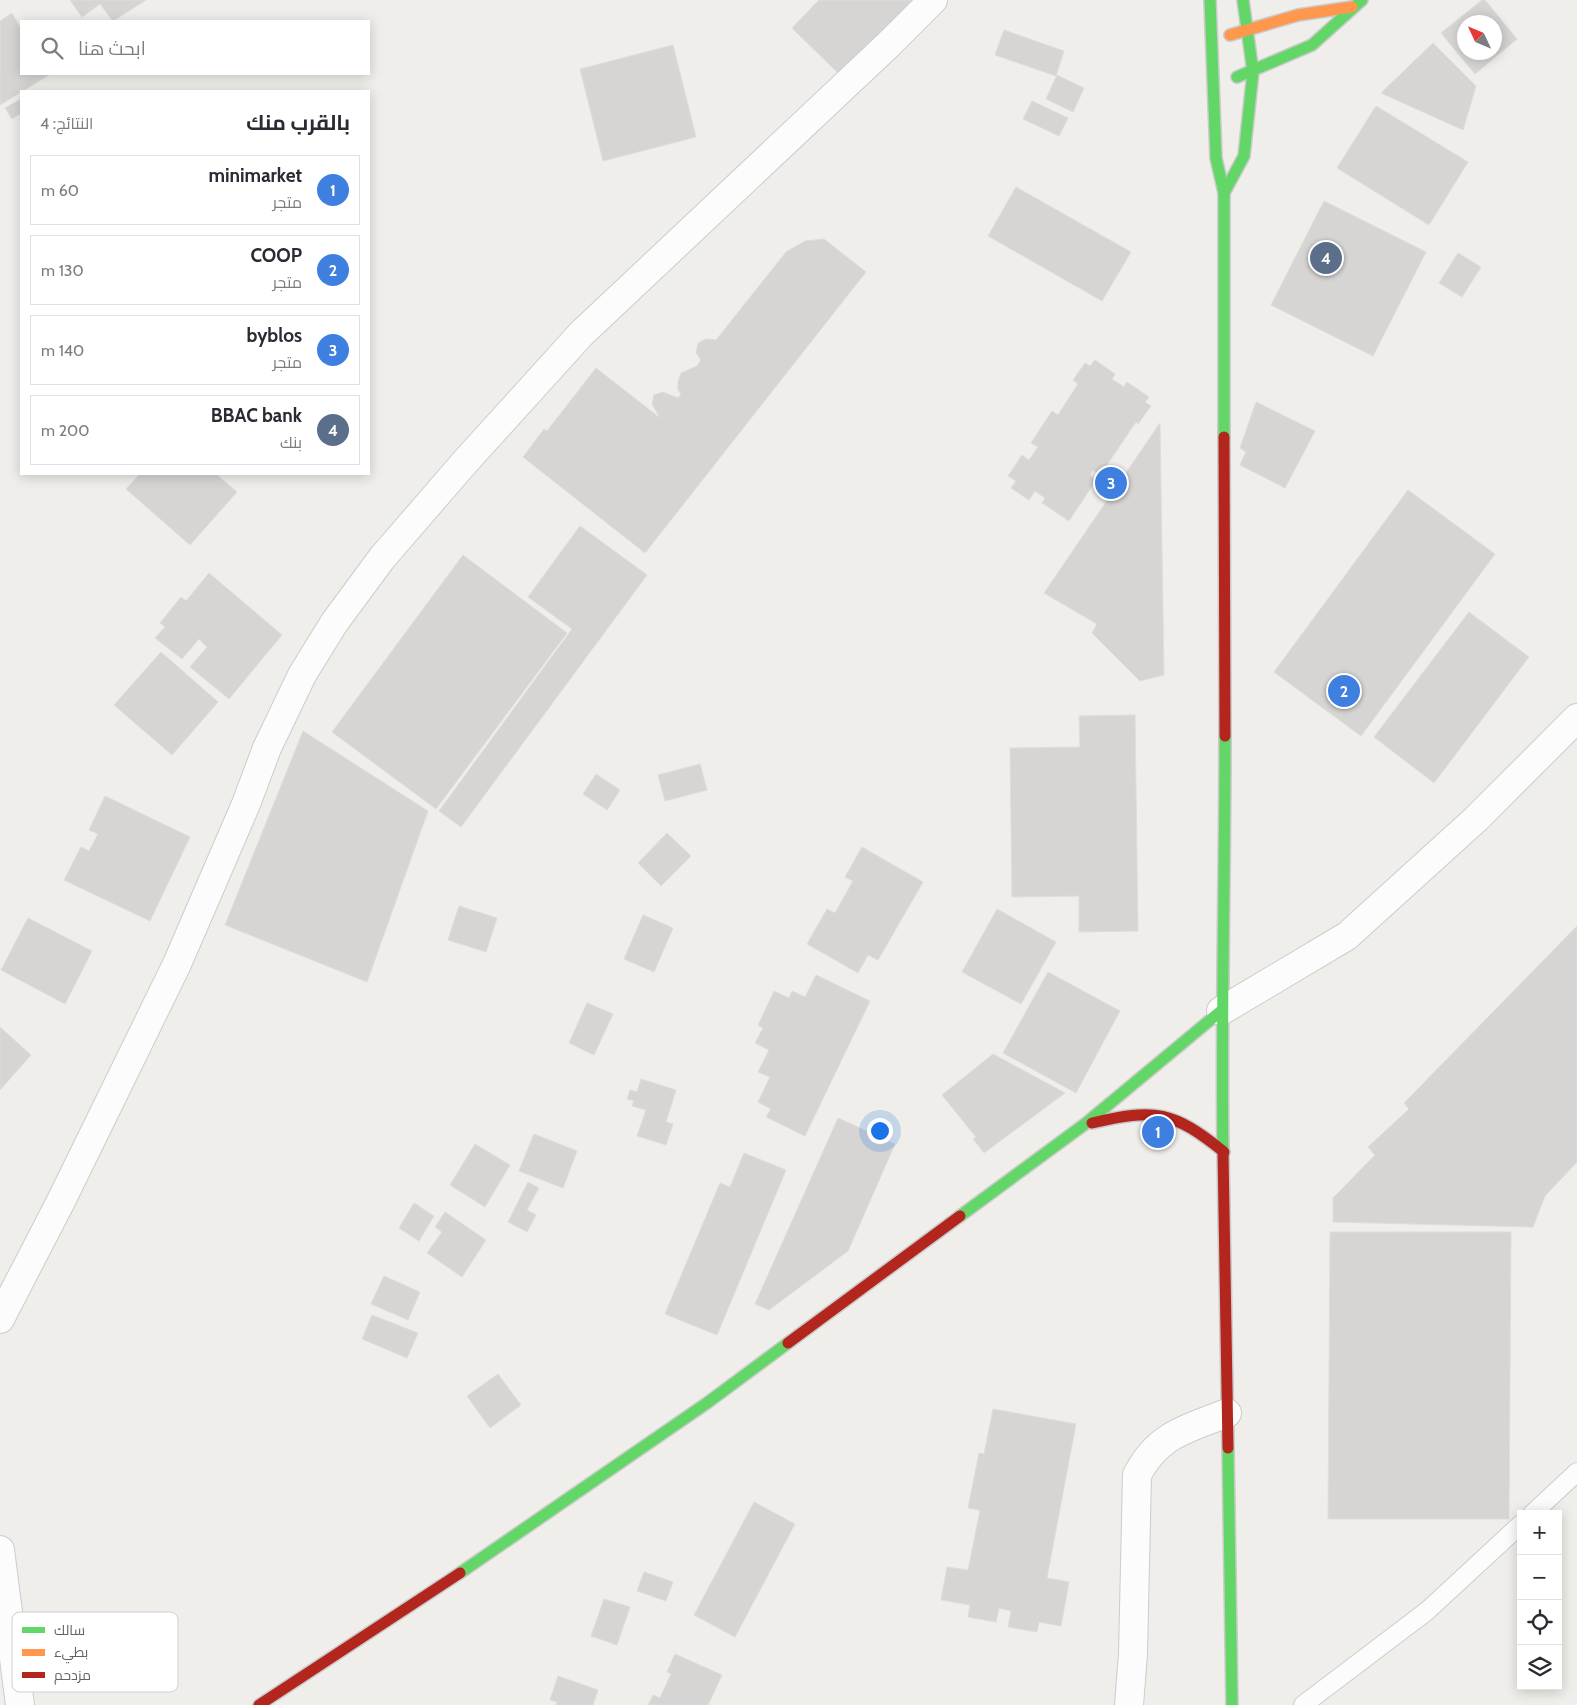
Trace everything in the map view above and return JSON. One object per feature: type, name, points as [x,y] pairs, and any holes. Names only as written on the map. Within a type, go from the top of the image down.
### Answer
[{"type":"main road","points":[[1210,0],[1210,42],[1214,84],[1216,158],[1224,192],[1225,901],[1221,1010],[1232,1705]]},
{"type":"main road","points":[[1224,192],[1244,156],[1253,72],[1243,0]]},
{"type":"main road","points":[[1210,42],[1247,29],[1298,15],[1357,3]]},
{"type":"main road","points":[[1214,84],[1253,72],[1312,45],[1357,3]]},
{"type":"main road","points":[[258,1705],[454,1577],[707,1403],[1085,1124],[1221,1010]]},
{"type":"main road","points":[[1085,1124],[1132,1113],[1168,1115],[1195,1128],[1224,1152]]},
{"type":"street","points":[[0,1319],[65,1193],[177,964],[246,804],[267,748],[302,675],[334,623],[382,558],[465,462],[582,334],[890,44],[933,0]]},
{"type":"street","points":[[1221,1010],[1346,936],[1476,819],[1577,718]]},
{"type":"street","points":[[1129,1705],[1133,1654],[1136,1475],[1146,1456],[1163,1441],[1227,1413]]},
{"type":"street","points":[[0,1550],[12,1643]]},
{"type":"street","points":[[18,1692],[20,1705]]},
{"type":"lane","points":[[1536,1510],[1577,1472]]},
{"type":"lane","points":[[1303,1705],[1427,1611],[1517,1528]]},
{"type":"building","points":[[70,0],[146,0],[115,20],[112,20],[100,4],[82,17]]},
{"type":"building","points":[[819,0],[912,0],[840,75],[792,28]]},
{"type":"building","points":[[1482,0],[1485,0],[1497,15],[1463,15]]},
{"type":"building","points":[[12,13],[20,27],[20,75],[49,75],[24,90],[20,90],[20,93],[0,105],[0,21]]},
{"type":"building","points":[[1457,20],[1457,52],[1441,33]]},
{"type":"building","points":[[1502,21],[1517,39],[1502,52]]},
{"type":"building","points":[[1004,30],[1064,51],[1056,76],[995,55]]},
{"type":"building","points":[[1433,43],[1476,86],[1463,130],[1381,93]]},
{"type":"building","points":[[673,45],[696,137],[603,161],[580,69]]},
{"type":"building","points":[[1463,60],[1492,60],[1475,74]]},
{"type":"building","points":[[1057,75],[1084,88],[1073,112],[1046,99]]},
{"type":"building","points":[[20,100],[20,114],[12,119],[5,108]]},
{"type":"building","points":[[1032,101],[1068,118],[1059,136],[1023,119]]},
{"type":"building","points":[[1376,106],[1468,162],[1429,225],[1337,168]]},
{"type":"building","points":[[1016,187],[1131,252],[1102,301],[988,236]]},
{"type":"building","points":[[1324,201],[1426,252],[1373,356],[1271,305]]},
{"type":"building","points":[[824,239],[866,272],[645,553],[523,457],[544,429],[547,431],[596,368],[660,418],[652,404],[654,395],[663,392],[678,398],[681,394],[678,390],[678,382],[681,373],[697,366],[701,360],[696,353],[698,343],[706,339],[716,340],[786,252],[805,241]]},
{"type":"building","points":[[1458,253],[1481,267],[1462,297],[1439,283]]},
{"type":"building","points":[[1095,360],[1115,374],[1112,379],[1124,387],[1127,382],[1149,397],[1145,402],[1151,406],[1138,424],[1136,422],[1100,475],[1093,470],[1090,475],[1096,480],[1069,521],[1042,503],[1045,498],[1035,491],[1029,500],[1011,488],[1016,481],[1008,476],[1022,455],[1029,460],[1038,447],[1031,443],[1052,411],[1058,415],[1078,384],[1073,380],[1085,363],[1090,366]]},
{"type":"building","points":[[1256,402],[1315,431],[1285,488],[1240,465],[1246,452],[1240,448]]},
{"type":"building","points":[[1160,423],[1164,675],[1140,681],[1092,633],[1097,624],[1044,593]]},
{"type":"building","points":[[139,475],[217,475],[237,492],[190,545],[126,489]]},
{"type":"building","points":[[1408,490],[1495,554],[1361,736],[1274,672]]},
{"type":"building","points":[[580,526],[647,575],[461,827],[439,811],[572,629],[528,597]]},
{"type":"building","points":[[463,555],[567,633],[436,809],[332,732]]},
{"type":"building","points":[[209,573],[282,635],[229,699],[190,667],[207,647],[199,639],[182,659],[155,638],[165,627],[160,623],[181,597],[186,601]]},
{"type":"building","points":[[1469,612],[1529,657],[1434,783],[1374,737]]},
{"type":"building","points":[[161,652],[218,702],[172,755],[114,705]]},
{"type":"building","points":[[1135,715],[1138,931],[1079,932],[1079,896],[1012,897],[1010,748],[1080,747],[1079,716]]},
{"type":"building","points":[[303,731],[428,811],[367,982],[225,925]]},
{"type":"building","points":[[700,764],[707,790],[665,801],[658,775]]},
{"type":"building","points":[[596,774],[620,790],[607,810],[583,794]]},
{"type":"building","points":[[105,796],[190,837],[150,921],[64,880],[81,847],[89,851],[98,834],[89,830]]},
{"type":"building","points":[[667,833],[691,856],[661,886],[638,863]]},
{"type":"building","points":[[862,847],[923,882],[878,960],[868,955],[858,973],[807,944],[827,909],[835,913],[853,881],[845,877]]},
{"type":"building","points":[[459,906],[497,918],[486,952],[448,940]]},
{"type":"building","points":[[997,909],[1056,942],[1021,1004],[962,972]]},
{"type":"building","points":[[643,915],[673,928],[654,972],[624,959]]},
{"type":"building","points":[[28,918],[92,951],[65,1004],[1,970]]},
{"type":"building","points":[[1577,926],[1577,1162],[1545,1196],[1533,1227],[1333,1222],[1333,1198],[1375,1155],[1368,1147],[1409,1109],[1404,1103]]},
{"type":"building","points":[[1048,972],[1120,1011],[1076,1093],[1003,1053]]},
{"type":"building","points":[[816,975],[870,1001],[805,1136],[766,1117],[771,1109],[758,1102],[770,1077],[758,1072],[769,1050],[755,1043],[763,1028],[758,1025],[774,991],[789,998],[792,991],[805,997]]},
{"type":"building","points":[[587,1003],[613,1014],[594,1055],[569,1043]]},
{"type":"building","points":[[0,1027],[31,1055],[0,1090]]},
{"type":"building","points":[[993,1054],[1065,1093],[984,1153],[973,1139],[976,1137],[942,1095]]},
{"type":"building","points":[[641,1079],[676,1090],[666,1122],[673,1124],[666,1145],[637,1136],[646,1110],[632,1106],[634,1101],[627,1099],[630,1090],[637,1092]]},
{"type":"building","points":[[838,1118],[895,1144],[848,1251],[769,1310],[755,1304]]},
{"type":"building","points":[[534,1134],[577,1151],[563,1188],[519,1171]]},
{"type":"building","points":[[475,1144],[510,1165],[485,1207],[450,1185]]},
{"type":"building","points":[[744,1153],[786,1170],[717,1335],[665,1314],[720,1183],[730,1187]]},
{"type":"building","points":[[528,1182],[539,1188],[527,1210],[536,1215],[527,1232],[508,1222]]},
{"type":"building","points":[[414,1203],[434,1216],[419,1241],[399,1228]]},
{"type":"building","points":[[445,1212],[486,1240],[462,1277],[427,1253],[442,1232],[435,1227]]},
{"type":"building","points":[[1330,1232],[1511,1232],[1509,1519],[1328,1519]]},
{"type":"building","points":[[384,1276],[420,1292],[408,1320],[371,1304]]},
{"type":"building","points":[[372,1315],[418,1333],[407,1358],[362,1339]]},
{"type":"building","points":[[498,1374],[521,1405],[490,1428],[467,1396]]},
{"type":"building","points":[[993,1409],[1076,1424],[1047,1578],[1069,1582],[1061,1626],[1039,1622],[1037,1632],[1008,1627],[1011,1611],[999,1608],[996,1622],[968,1617],[970,1605],[941,1600],[947,1567],[968,1570],[980,1510],[968,1508],[979,1453],[984,1454]]},
{"type":"building","points":[[754,1502],[795,1524],[735,1637],[694,1615]]},
{"type":"building","points":[[644,1572],[673,1582],[666,1601],[637,1591]]},
{"type":"building","points":[[604,1599],[630,1607],[617,1645],[591,1636]]},
{"type":"building","points":[[675,1654],[722,1675],[708,1705],[648,1705],[653,1695],[660,1698],[671,1674],[667,1672]]},
{"type":"building","points":[[558,1676],[598,1690],[593,1705],[556,1705],[557,1702],[550,1700]]},
{"type":"traffic: fast","points":[[1210,0],[1216,158],[1224,193],[1224,437]]},
{"type":"traffic: fast","points":[[1224,193],[1244,156],[1253,72],[1243,0]]},
{"type":"traffic: fast","points":[[1237,77],[1312,45],[1362,0]]},
{"type":"traffic: fast","points":[[1223,1152],[1225,736]]},
{"type":"traffic: fast","points":[[960,1216],[1085,1124],[1221,1011]]},
{"type":"traffic: fast","points":[[460,1573],[707,1403],[788,1343]]},
{"type":"traffic: fast","points":[[1228,1448],[1232,1705]]},
{"type":"traffic: slow","points":[[1230,35],[1298,15],[1352,7]]},
{"type":"traffic: jam","points":[[1224,437],[1225,736]]},
{"type":"traffic: jam","points":[[1092,1123],[1132,1115],[1162,1116],[1191,1128],[1224,1152]]},
{"type":"traffic: jam","points":[[1223,1152],[1228,1448]]},
{"type":"traffic: jam","points":[[788,1343],[960,1216]]},
{"type":"traffic: jam","points":[[259,1705],[460,1573]]},
{"type":"place","name":"BBAC bank","points":[[1326,258]]},
{"type":"place","name":"byblos","points":[[1111,483]]},
{"type":"place","name":"COOP","points":[[1344,691]]},
{"type":"place","name":"minimarket","points":[[1158,1132]]}]
